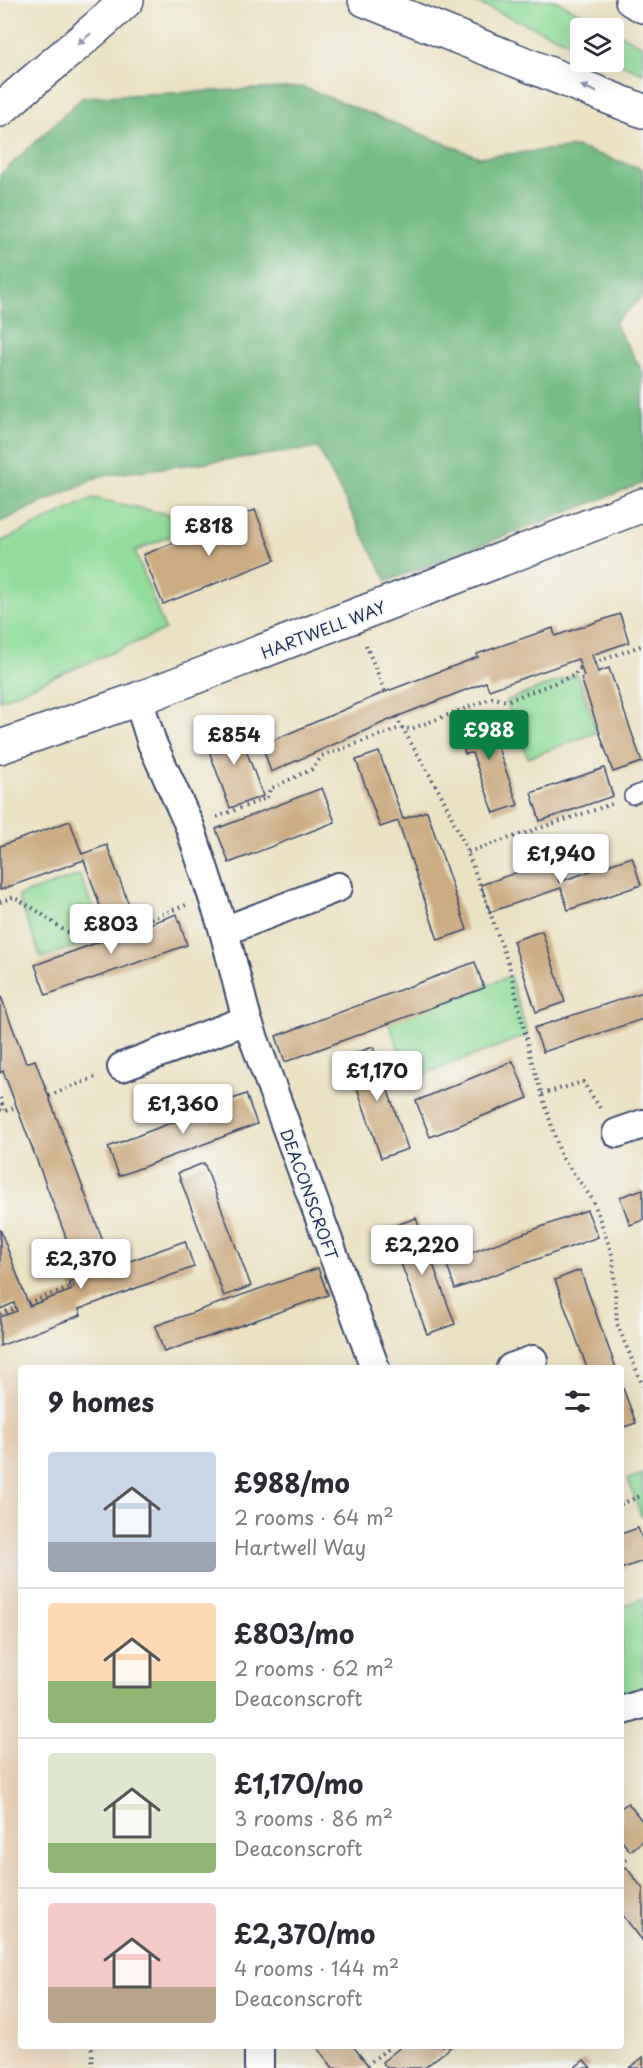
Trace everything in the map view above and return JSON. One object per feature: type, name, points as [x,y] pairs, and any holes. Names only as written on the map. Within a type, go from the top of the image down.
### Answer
[{"type":"main road","points":[[0,110],[38,75],[88,37],[127,0]]},
{"type":"main road","points":[[365,0],[643,111]]},
{"type":"main road","points":[[632,0],[643,6]]},
{"type":"main road","name":"HARTWELL WAY","points":[[0,747],[138,699],[643,505]]},
{"type":"street","name":"DEACONSCROFT","points":[[138,699],[152,743],[190,827],[224,931],[247,1020],[374,1365]]},
{"type":"street","points":[[224,931],[338,887]]},
{"type":"street","points":[[122,1067],[247,1020]]},
{"type":"street","points":[[624,1710],[643,1704]]},
{"type":"street","points":[[259,2049],[259,2068]]},
{"type":"path","points":[[354,617],[386,692]]},
{"type":"path","points":[[594,663],[643,645]]},
{"type":"path","points":[[190,827],[267,798],[270,789],[312,769],[322,756],[400,728],[411,729],[492,698],[507,701],[575,675],[581,668]]},
{"type":"path","points":[[396,717],[400,728],[443,798],[468,852],[510,969],[531,1059],[561,1156],[593,1200],[613,1257],[616,1324],[643,1386]]},
{"type":"path","points":[[468,852],[603,808],[638,793]]},
{"type":"path","points":[[0,902],[14,897],[65,931],[94,941],[212,894]]},
{"type":"path","points":[[49,1096],[122,1067]]},
{"type":"path","points":[[542,1094],[583,1082],[630,1128]]},
{"type":"path","points":[[0,1098],[2,1110],[17,1107]]},
{"type":"path","points":[[28,1303],[77,1285]]},
{"type":"path","points":[[0,1314],[15,1308]]},
{"type":"path","points":[[624,1503],[643,1496]]},
{"type":"path","points":[[624,1862],[629,1858]]},
{"type":"path","points":[[92,2049],[92,2068]]},
{"type":"path","points":[[367,2065],[387,2049]]},
{"type":"shaded area","points":[[18,1370],[18,2049],[75,2049],[74,2068],[0,2068],[0,1371]]},
{"type":"green space","points":[[470,0],[555,0],[590,18],[570,18],[570,43]]},
{"type":"green space","points":[[624,36],[643,46],[643,73],[624,65]]},
{"type":"green space","points":[[303,87],[479,157],[576,147],[643,169],[643,296],[614,323],[643,372],[643,483],[387,581],[318,448],[100,476],[0,522],[0,175],[83,97]]},
{"type":"green space","points":[[93,498],[203,522],[135,551],[165,630],[0,700],[0,542]]},
{"type":"green space","points":[[577,674],[597,732],[528,758],[506,701]]},
{"type":"green space","points":[[80,875],[104,937],[41,958],[18,896]]},
{"type":"green space","points":[[510,976],[528,1035],[411,1079],[388,1022]]},
{"type":"green space","points":[[643,1474],[643,1516],[641,1516],[628,1479]]},
{"type":"green space","points":[[643,1598],[643,1694],[624,1699],[624,1606]]},
{"type":"building","points":[[255,510],[275,560],[163,604],[143,555]]},
{"type":"building","points":[[620,614],[629,642],[592,655],[598,672],[609,668],[642,762],[613,772],[581,678],[584,676],[578,659],[489,690],[486,682],[396,717],[271,772],[262,745],[385,692],[478,657],[477,654],[553,628],[555,636]]},
{"type":"building","points":[[492,715],[501,743],[497,745],[518,805],[494,813],[472,753],[465,754],[457,727]]},
{"type":"building","points":[[237,725],[263,796],[230,808],[204,737]]},
{"type":"building","points":[[379,752],[403,819],[427,811],[467,930],[438,940],[398,821],[380,827],[356,760]]},
{"type":"building","points":[[604,768],[613,796],[540,821],[531,793]]},
{"type":"building","points":[[322,788],[335,822],[229,863],[216,829]]},
{"type":"building","points":[[70,821],[82,854],[107,845],[133,916],[107,926],[84,860],[0,890],[0,846]]},
{"type":"building","points":[[632,857],[641,885],[568,910],[561,888],[490,912],[481,885],[552,860],[559,882]]},
{"type":"building","points":[[177,914],[187,945],[46,995],[35,965]]},
{"type":"building","points":[[542,931],[565,1002],[536,1012],[513,941]]},
{"type":"building","points":[[475,962],[484,988],[285,1062],[276,1036]]},
{"type":"building","points":[[643,992],[643,1019],[543,1052],[534,1028]]},
{"type":"building","points":[[0,994],[26,1063],[35,1060],[104,1244],[73,1256],[3,1071],[0,1073]]},
{"type":"building","points":[[373,1047],[408,1149],[381,1158],[346,1056]]},
{"type":"building","points":[[513,1061],[528,1098],[430,1137],[416,1101]]},
{"type":"building","points":[[246,1094],[257,1124],[119,1176],[108,1147]]},
{"type":"building","points":[[204,1163],[251,1286],[224,1296],[178,1173]]},
{"type":"building","points":[[643,1189],[643,1220],[630,1225],[620,1197]]},
{"type":"building","points":[[587,1210],[598,1237],[455,1289],[446,1262]]},
{"type":"building","points":[[416,1218],[455,1324],[427,1334],[388,1228]]},
{"type":"building","points":[[0,1229],[29,1306],[72,1290],[69,1283],[185,1241],[194,1267],[79,1309],[81,1315],[0,1346],[0,1317],[17,1311],[14,1303],[0,1309]]},
{"type":"building","points":[[318,1268],[328,1295],[164,1352],[155,1326]]},
{"type":"building","points":[[580,1270],[615,1365],[586,1365],[555,1280]]},
{"type":"building","points":[[624,1391],[636,1423],[624,1427]]},
{"type":"building","points":[[638,1528],[643,1541],[643,1561],[624,1568],[624,1533]]},
{"type":"building","points":[[628,1803],[643,1822],[643,1841],[630,1851],[624,1844],[624,1806]]},
{"type":"building","points":[[626,1867],[643,1889],[643,1941],[624,1917],[624,1869]]},
{"type":"building","points":[[318,2049],[355,2049],[370,2068],[333,2068]]},
{"type":"building","points":[[398,2049],[448,2049],[424,2068],[387,2068],[382,2062]]},
{"type":"building","points":[[643,2057],[643,2068],[629,2068],[638,2061]]},
{"type":"building","points":[[584,2060],[591,2068],[574,2068]]}]
